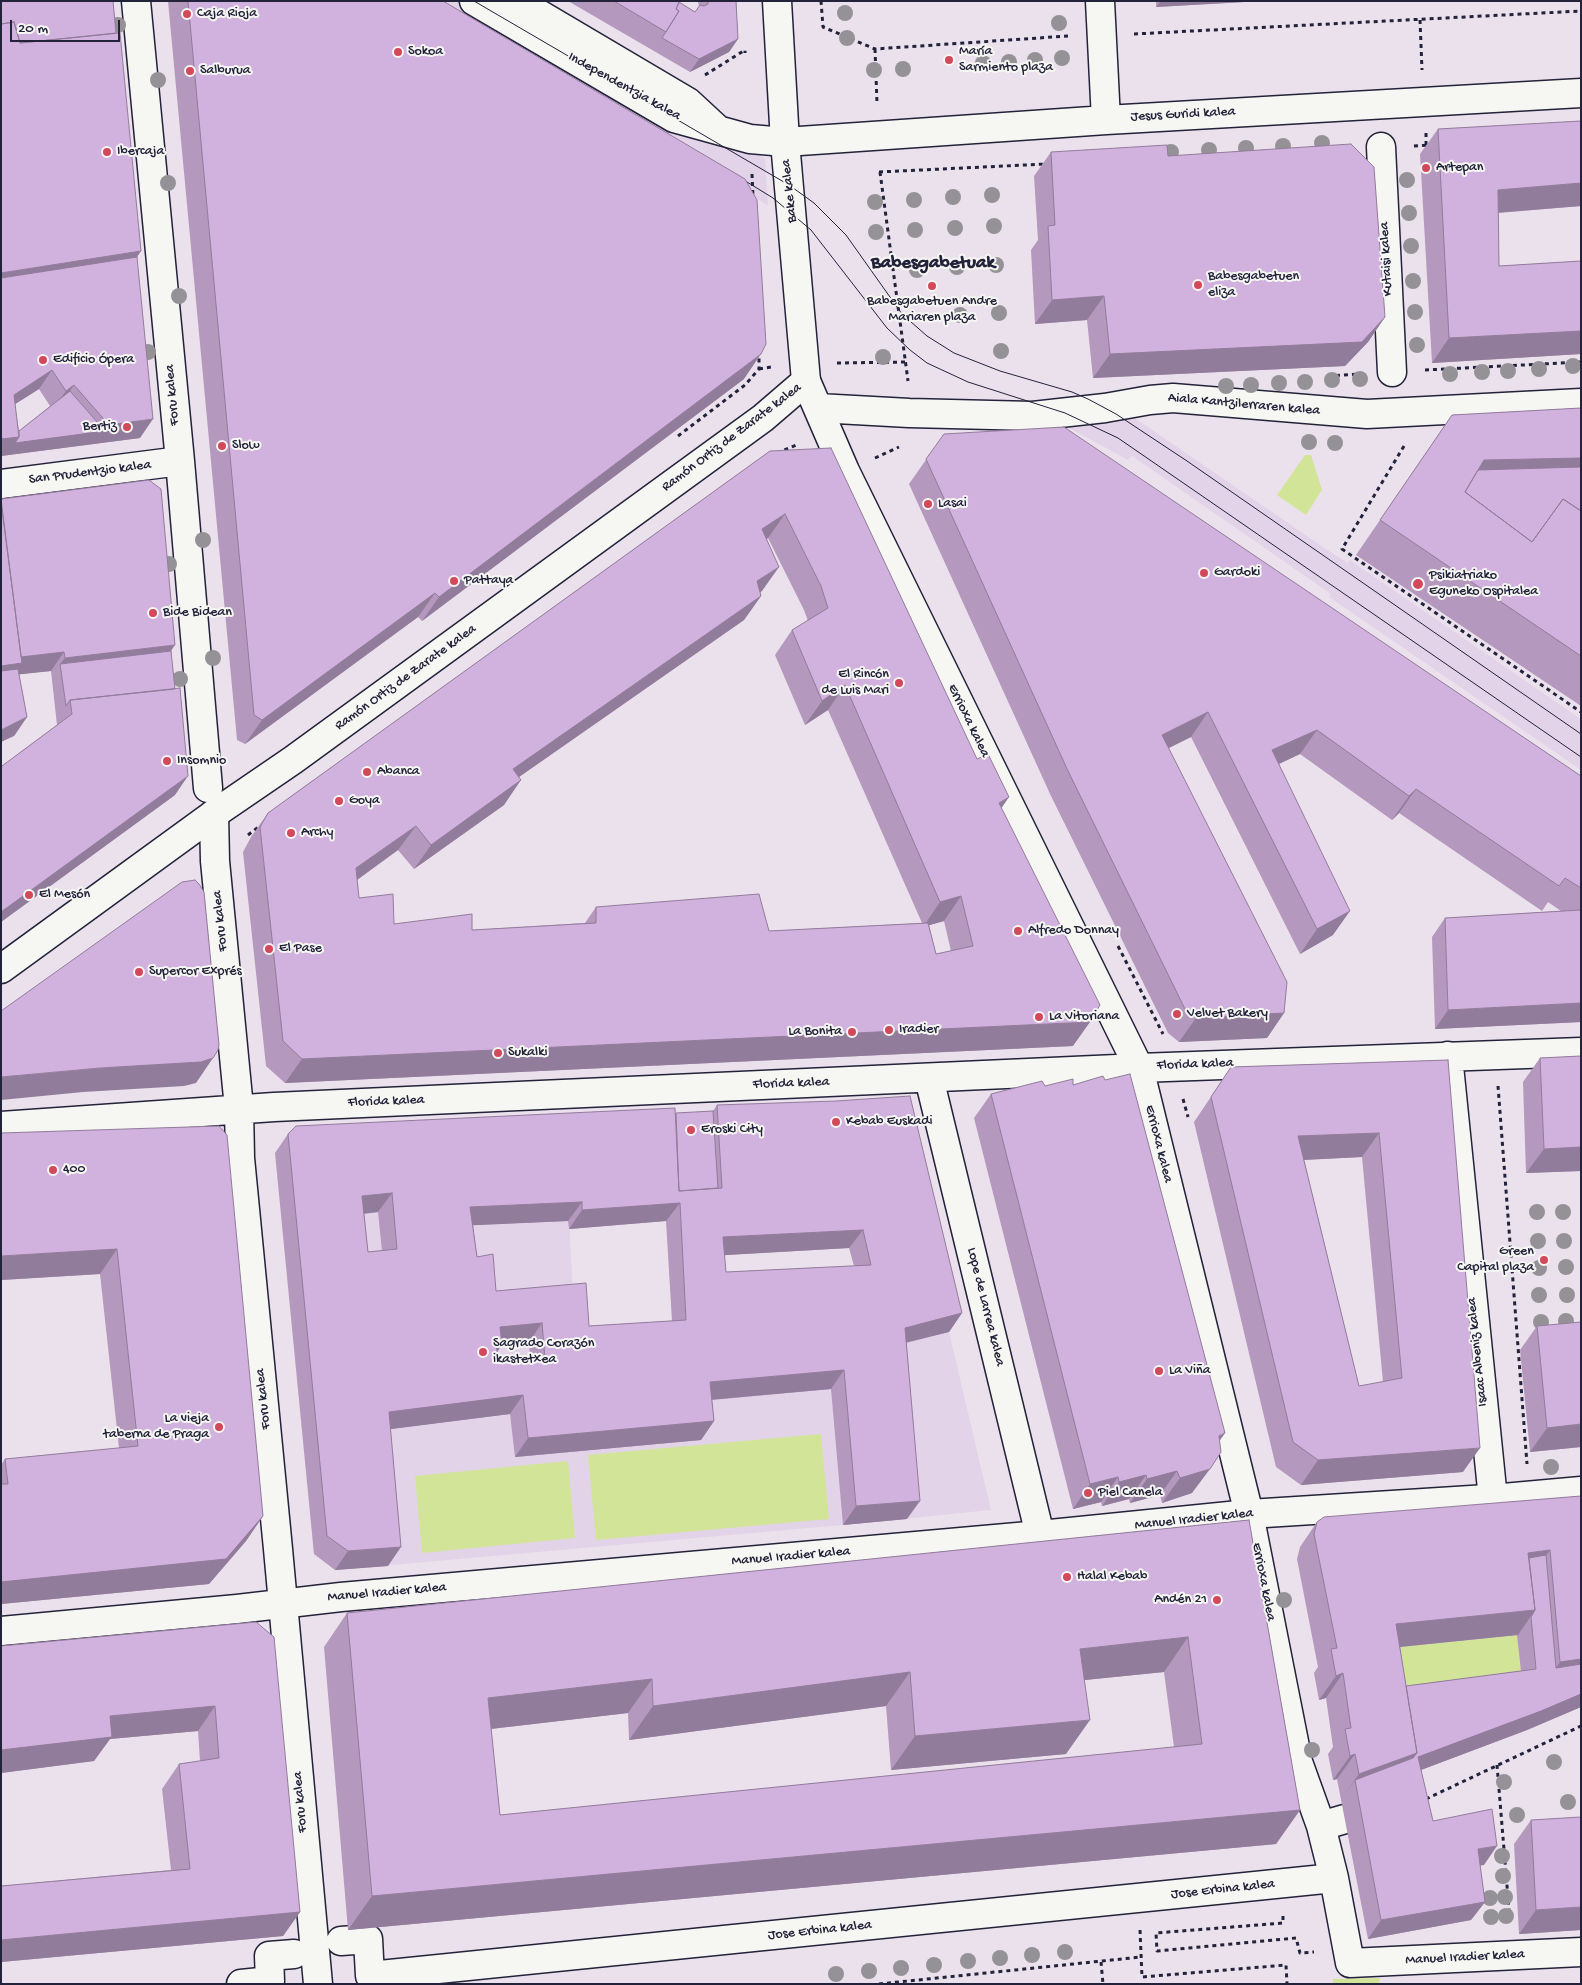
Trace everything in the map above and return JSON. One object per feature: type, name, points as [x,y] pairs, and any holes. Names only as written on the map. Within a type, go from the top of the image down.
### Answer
[{"type":"street","name":"Foru kalea","points":[[136,1],[180,461],[215,861],[240,1108],[240,1158],[318,1984]]},
{"type":"street","name":"Independentzia kalea","points":[[474,1],[674,118],[750,139],[785,142]]},
{"type":"street","points":[[517,1],[688,102],[720,131]]},
{"type":"street","name":"Bake kalea","points":[[777,1],[785,142],[806,381]]},
{"type":"street","points":[[1100,1],[1106,120]]},
{"type":"street","name":"Jesus Guridi kalea","points":[[785,142],[1106,120],[1581,93]]},
{"type":"street","name":"Kutaisi kalea","points":[[1381,147],[1392,372]]},
{"type":"street","name":"Errioxa kalea","points":[[806,381],[849,480],[1139,1068],[1249,1514],[1298,1762],[1333,1822],[1334,1878],[1350,1963]]},
{"type":"street","name":"Ramón Ortiz de Zarate kalea","points":[[1,969],[211,801],[293,760],[747,429],[806,381]]},
{"type":"street","name":"Aiala Kantzilerraren kalea","points":[[818,408],[909,413],[1034,416],[1173,398],[1367,414],[1581,403]]},
{"type":"street","points":[[1034,416],[1073,439]]},
{"type":"street","name":"San Prudentzio kalea","points":[[1,484],[180,461]]},
{"type":"street","name":"Florida kalea","points":[[1,1126],[240,1108],[1139,1068],[1581,1052]]},
{"type":"street","name":"Isaac Albeniz kalea","points":[[1448,1056],[1493,1499]]},
{"type":"street","name":"Lope de Larrea kalea","points":[[929,1078],[1040,1535]]},
{"type":"street","name":"Manuel Iradier kalea","points":[[1,1631],[341,1597],[1040,1535],[1249,1514],[1493,1499],[1581,1491]]},
{"type":"street","name":"Jose Erbina kalea","points":[[341,1941],[368,1939],[370,1976],[1334,1878]]},
{"type":"street","name":"Manuel Iradier kalea","points":[[1350,1963],[1581,1952]]},
{"type":"street","points":[[240,1984],[270,1981],[269,1956],[294,1954]]},
{"type":"path","points":[[821,1],[823,27],[875,49],[1071,36]]},
{"type":"path","points":[[1137,34],[1581,11]]},
{"type":"path","points":[[1420,20],[1422,57]]},
{"type":"path","points":[[1381,147],[1436,145]]},
{"type":"path","points":[[906,362],[880,172],[1053,163]]},
{"type":"path","points":[[745,385],[759,368],[758,349]]},
{"type":"path","points":[[1392,372],[1581,362]]},
{"type":"path","points":[[1406,442],[1342,549],[1581,712]]},
{"type":"path","points":[[872,459],[902,445]]},
{"type":"path","points":[[1117,943],[1166,1040]]},
{"type":"path","points":[[1498,1083],[1527,1465]]},
{"type":"path","points":[[1420,1802],[1581,1726]]},
{"type":"path","points":[[1497,1765],[1510,1922]]},
{"type":"path","points":[[1280,1884],[1284,1924],[1156,1933],[1157,1950],[1296,1938],[1300,1953],[1315,1952]]},
{"type":"path","points":[[1138,1899],[1142,1977],[1286,1965],[1288,1984]]},
{"type":"path","points":[[880,1984],[1141,1957]]},
{"type":"path","points":[[1100,1962],[1103,1984]]},
{"type":"shaded area","points":[[418,1],[503,1],[765,159],[768,206],[748,192]]},
{"type":"shaded area","points":[[1126,412],[1329,551],[1348,563],[1350,560],[1581,719],[1581,770],[1329,597],[1331,594],[1132,456],[1128,460],[1060,423]]},
{"type":"shaded area","name":"Sagrado Corazón ikastetxea","points":[[564,1132],[576,1345],[891,1346],[949,1332],[991,1510],[335,1570],[314,1554],[275,1153]]},
{"type":"green space","points":[[1305,455],[1311,455],[1322,490],[1306,515],[1277,495]]},
{"type":"green space","points":[[821,1434],[829,1519],[596,1540],[588,1455]]},
{"type":"green space","points":[[568,1461],[575,1538],[422,1553],[415,1476]]},
{"type":"green space","points":[[1518,1635],[1523,1687],[1388,1705],[1379,1649]]},
{"type":"green space","points":[[1380,1978],[1379,1984],[1333,1984],[1333,1979]]},
{"type":"building","points":[[1,1],[113,1],[116,33],[20,43],[14,22],[1,24]]},
{"type":"building","points":[[188,1],[443,1],[745,179],[757,200],[766,344],[761,354],[439,597],[435,593],[262,720],[254,715]]},
{"type":"building","points":[[614,1],[680,1],[676,9],[679,11],[666,32]]},
{"type":"building","points":[[708,1],[736,1],[738,39],[699,59],[662,38],[679,11],[676,9],[679,2],[695,12],[700,5],[708,4]]},
{"type":"building","points":[[14,22],[20,43],[120,33],[141,251],[1,273],[1,24]]},
{"type":"building","points":[[1581,121],[1581,183],[1498,190],[1499,266],[1581,261],[1581,331],[1449,338],[1438,129]]},
{"type":"building","name":"Babesgabetuen eliza","points":[[1351,144],[1374,167],[1385,317],[1362,342],[1110,354],[1104,296],[1052,300],[1048,226],[1055,225],[1051,152],[1167,145],[1168,156]]},
{"type":"building","points":[[137,257],[153,419],[109,425],[74,385],[66,391],[52,370],[14,395],[19,437],[1,439],[1,278]]},
{"type":"building","points":[[70,391],[105,431],[15,443],[19,437],[19,431]]},
{"type":"building","points":[[1581,408],[1581,458],[1484,460],[1465,492],[1532,542],[1563,499],[1581,511],[1581,656],[1380,520],[1452,415]]},
{"type":"building","points":[[1064,427],[1581,776],[1581,888],[1565,878],[1559,886],[1416,789],[1409,796],[1317,730],[1272,750],[1350,911],[1317,929],[1208,712],[1162,735],[1287,982],[1284,1013],[1196,1018],[1185,1009],[1068,771],[926,459],[944,434]]},
{"type":"building","points":[[831,448],[977,759],[988,754],[1009,797],[999,803],[1100,1005],[1090,1022],[302,1059],[283,1041],[260,827],[268,813],[770,451]],"holes":[[[785,514],[821,586],[828,608],[792,630],[822,701],[845,685],[940,902],[961,896],[973,946],[936,954],[928,923],[769,931],[759,894],[596,907],[596,923],[472,930],[472,914],[394,924],[393,894],[359,898],[356,868],[416,826],[431,845],[521,780],[513,769],[761,596],[757,581],[779,567],[762,529]]]},
{"type":"building","points":[[1581,467],[1581,511],[1563,499],[1532,542],[1465,492],[1478,470]]},
{"type":"building","points":[[149,480],[161,489],[175,645],[65,658],[64,652],[21,657],[1,499]]},
{"type":"building","points":[[1,503],[22,663],[1,666]]},
{"type":"building","points":[[171,651],[175,689],[70,700],[66,706],[60,664]]},
{"type":"building","points":[[18,669],[27,717],[1,730],[1,671]]},
{"type":"building","points":[[180,688],[188,776],[1,912],[1,764],[2,766],[72,714],[70,700]]},
{"type":"building","points":[[195,880],[204,892],[219,1045],[213,1058],[201,1062],[100,1068],[1,1077],[1,1011],[182,882]]},
{"type":"building","points":[[1581,910],[1581,1003],[1448,1010],[1445,918]]},
{"type":"building","points":[[1581,1056],[1581,1147],[1544,1149],[1540,1058]]},
{"type":"building","points":[[1448,1060],[1480,1448],[1318,1460],[1293,1442],[1211,1097],[1231,1067]],"holes":[[[1379,1133],[1402,1378],[1359,1386],[1298,1136]]]},
{"type":"building","points":[[1130,1074],[1225,1433],[1219,1436],[1221,1452],[1210,1469],[1180,1478],[1177,1471],[1147,1479],[1146,1475],[1119,1482],[1118,1477],[1090,1484],[991,1094],[1042,1081],[1045,1086],[1073,1079],[1073,1085],[1103,1076],[1105,1080]]},
{"type":"building","points":[[910,1096],[962,1313],[905,1328],[920,1501],[856,1506],[844,1370],[710,1382],[714,1421],[528,1438],[523,1395],[389,1412],[401,1547],[348,1551],[327,1536],[288,1134],[296,1126],[675,1108],[679,1191],[722,1188],[717,1105],[836,1101]],"holes":[[[392,1193],[397,1249],[368,1252],[362,1196]],[[582,1202],[582,1210],[680,1203],[686,1320],[589,1326],[586,1283],[496,1291],[493,1254],[477,1257],[470,1207]],[[863,1230],[871,1265],[726,1272],[723,1237]],[[542,1323],[545,1358],[499,1362],[496,1345],[502,1345],[500,1327]]]},
{"type":"building","points":[[713,1111],[718,1188],[679,1191],[676,1113]]},
{"type":"building","points":[[219,1126],[227,1135],[263,1516],[226,1559],[1,1582],[1,1484],[8,1484],[5,1459],[138,1446],[117,1249],[1,1256],[1,1133]]},
{"type":"building","points":[[1581,1322],[1581,1424],[1547,1428],[1537,1326]]},
{"type":"building","points":[[1581,1496],[1581,1659],[1560,1662],[1550,1550],[1528,1553],[1535,1610],[1396,1624],[1417,1753],[1359,1774],[1355,1754],[1350,1756],[1345,1729],[1351,1728],[1343,1673],[1336,1676],[1331,1649],[1337,1648],[1314,1534],[1317,1522],[1324,1517]]},
{"type":"building","points":[[1249,1520],[1300,1810],[372,1896],[347,1613]],"holes":[[[1188,1637],[1202,1744],[500,1815],[488,1698],[652,1679],[653,1706],[910,1672],[915,1736],[1090,1720],[1080,1649]]]},
{"type":"building","points":[[1546,1555],[1556,1668],[1581,1664],[1581,1694],[1418,1757],[1433,1821],[1492,1809],[1497,1846],[1478,1849],[1485,1902],[1381,1920],[1355,1780],[1413,1758],[1417,1753],[1406,1686],[1536,1669],[1531,1617],[1535,1610],[1529,1558]]},
{"type":"building","points":[[256,1622],[274,1637],[300,1912],[1,1940],[1,1886],[190,1869],[179,1764],[219,1758],[215,1706],[110,1716],[112,1737],[1,1750],[1,1646]]},
{"type":"building","points":[[1581,1817],[1581,1907],[1536,1910],[1531,1820]]},
{"type":"tram line","points":[[474,1],[789,185],[814,203],[846,235],[902,314],[927,336],[954,353],[1000,371],[1072,392],[1116,414],[1187,461],[1581,734]]},
{"type":"tram line","points":[[734,174],[773,198],[811,230],[887,328],[927,363],[968,382],[1065,413],[1118,438],[1581,757]]},
{"type":"place","name":"Caja Rioja","points":[[187,14]]},
{"type":"place","name":"Sokoa","points":[[398,52]]},
{"type":"place","name":"María Sarmiento plaza","points":[[949,60]]},
{"type":"place","name":"Salburua","points":[[190,71]]},
{"type":"place","name":"Ibercaja","points":[[107,152]]},
{"type":"place","name":"Artepan","points":[[1426,168]]},
{"type":"place","name":"Babesgabetuen eliza","points":[[1198,285]]},
{"type":"place","name":"Babesgabetuen Andre Mariaren plaza","points":[[932,286]]},
{"type":"place","name":"Edificio Ópera","points":[[43,360]]},
{"type":"place","name":"Bertiz","points":[[127,427]]},
{"type":"place","name":"Slow","points":[[222,446]]},
{"type":"place","name":"Lasai","points":[[928,504]]},
{"type":"place","name":"Gardoki","points":[[1204,573]]},
{"type":"place","name":"Pattaya","points":[[454,581]]},
{"type":"place","name":"Psikiatriako Eguneko Ospitalea","points":[[1418,584]]},
{"type":"place","name":"Bide Bidean","points":[[153,613]]},
{"type":"place","name":"El Rincón de Luis Mari","points":[[899,683]]},
{"type":"place","name":"Insomnio","points":[[167,761]]},
{"type":"place","name":"Abanca","points":[[367,772]]},
{"type":"place","name":"Goya","points":[[339,801]]},
{"type":"place","name":"Archy","points":[[291,833]]},
{"type":"place","name":"El Mesón","points":[[29,895]]},
{"type":"place","name":"Alfredo Donnay","points":[[1018,931]]},
{"type":"place","name":"El Pase","points":[[269,949]]},
{"type":"place","name":"Supercor Exprés","points":[[139,972]]},
{"type":"place","name":"Velvet Bakery","points":[[1177,1014]]},
{"type":"place","name":"La Vitoriana","points":[[1039,1017]]},
{"type":"place","name":"Iradier","points":[[889,1030]]},
{"type":"place","name":"La Bonita","points":[[852,1032]]},
{"type":"place","name":"Sukalki","points":[[498,1053]]},
{"type":"place","name":"Kebab Euskadi","points":[[836,1122]]},
{"type":"place","name":"Eroski City","points":[[691,1130]]},
{"type":"place","name":"400","points":[[53,1170]]},
{"type":"place","name":"Green Capital plaza","points":[[1544,1260]]},
{"type":"place","name":"Sagrado Corazón ikastetxea","points":[[483,1352]]},
{"type":"place","name":"La Viña","points":[[1159,1371]]},
{"type":"place","name":"La vieja taberna de Praga","points":[[219,1427]]},
{"type":"place","name":"Piel Canela","points":[[1088,1493]]},
{"type":"place","name":"Halal Kebab","points":[[1067,1577]]},
{"type":"place","name":"Andén 21","points":[[1217,1600]]},
{"type":"district","name":"Babesgabetuak","points":[[933,264]]}]
